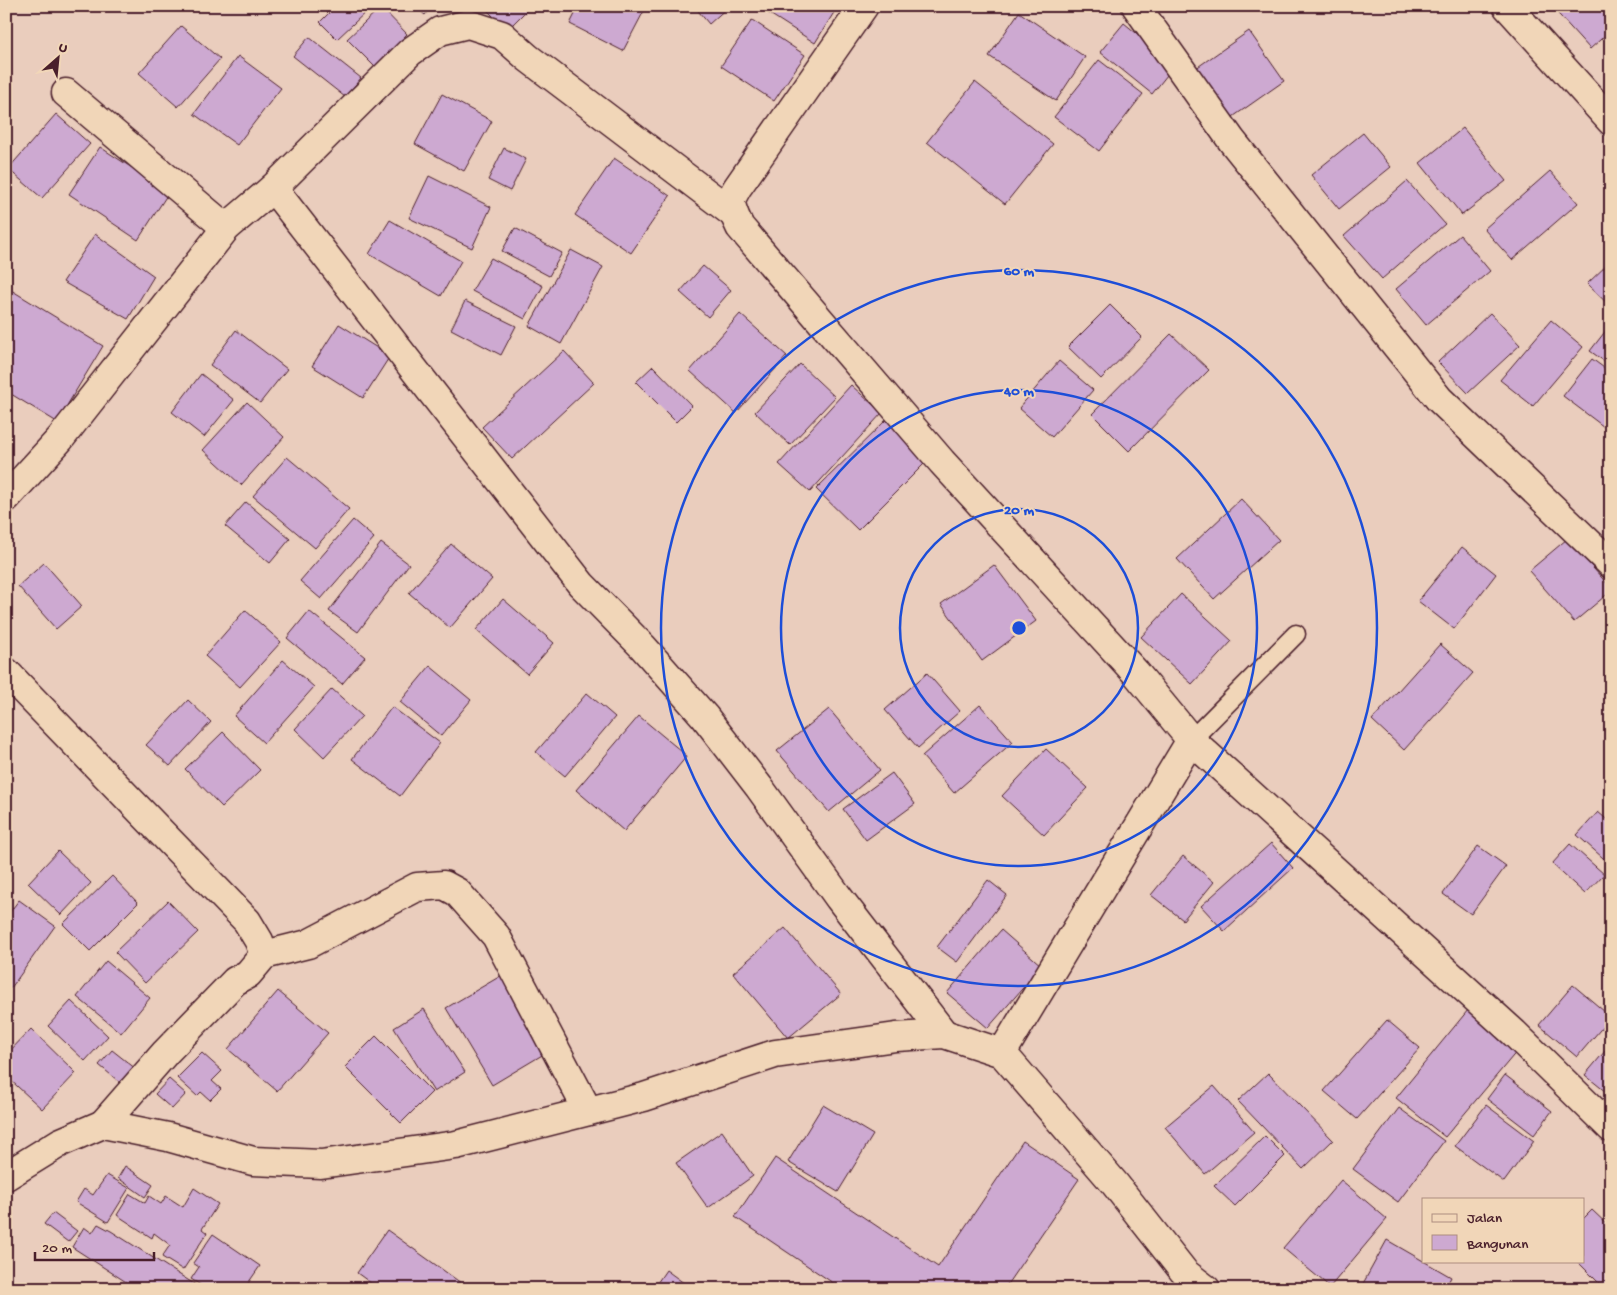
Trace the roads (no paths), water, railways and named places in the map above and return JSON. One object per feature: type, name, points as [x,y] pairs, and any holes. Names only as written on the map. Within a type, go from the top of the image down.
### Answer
[{"type":"street","points":[[1136,6],[1232,141],[1439,399],[1611,564]]},
{"type":"street","points":[[1507,6],[1611,120]]},
{"type":"street","points":[[863,7],[737,188],[730,201],[740,227],[942,462],[1136,673],[1191,740],[1514,1033],[1611,1128]]},
{"type":"street","points":[[6,498],[60,439],[226,228],[273,188],[410,52],[440,31],[468,24],[502,35],[528,58],[734,214]]},
{"type":"street","points":[[66,93],[226,228]]},
{"type":"street","points":[[273,188],[581,584],[643,647],[705,717],[759,786],[839,898],[944,1034]]},
{"type":"street","points":[[6,672],[247,921],[259,941],[264,954]]},
{"type":"street","points":[[1002,1053],[1191,740]]},
{"type":"street","points":[[6,1176],[61,1142],[103,1124],[165,1053],[234,981],[248,974],[264,954],[308,944],[418,887],[444,885],[458,892],[496,936],[588,1111]]},
{"type":"street","points":[[103,1124],[168,1137],[253,1161],[321,1164],[456,1145],[644,1097],[775,1054],[896,1037],[944,1034],[1002,1053],[1115,1184],[1185,1273],[1206,1289]]},
{"type":"lane","points":[[1191,740],[1296,634]]}]
